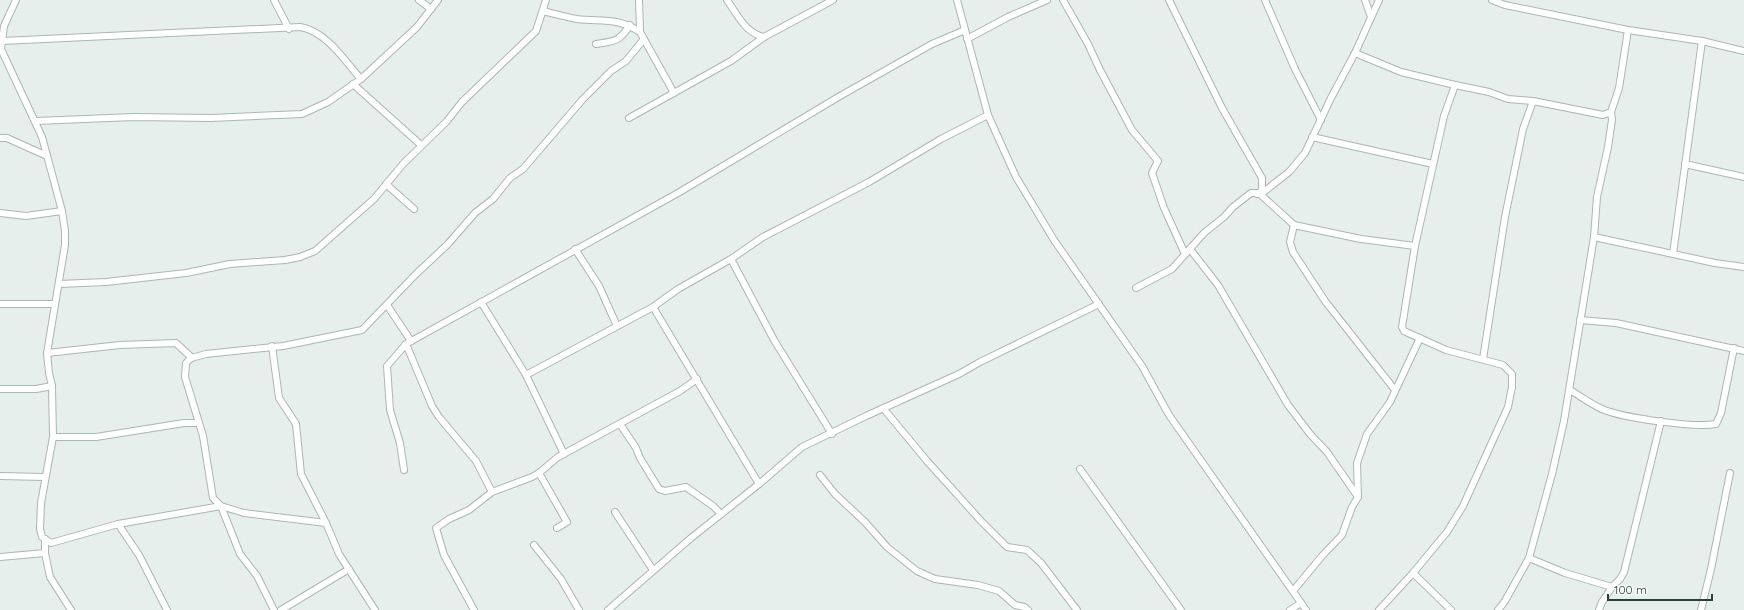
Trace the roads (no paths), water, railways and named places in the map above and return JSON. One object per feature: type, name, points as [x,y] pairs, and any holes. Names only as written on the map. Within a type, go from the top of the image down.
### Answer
[{"type":"street","points":[[16,0],[4,26],[0,49],[10,73],[36,121],[62,211],[65,231],[65,245],[47,353],[52,386],[53,437],[41,503],[40,529],[42,537],[51,543],[118,524],[221,506],[244,513],[326,523]]},
{"type":"street","points":[[274,0],[289,29]]},
{"type":"street","points":[[419,0],[431,9]]},
{"type":"street","points":[[36,121],[134,117],[211,118],[302,114],[328,102],[361,79],[417,27],[438,0]]},
{"type":"street","points":[[59,284],[114,282],[186,273],[230,264],[300,258],[315,251],[374,199],[421,145],[447,121],[462,102],[536,31],[544,11],[546,0]]},
{"type":"street","points":[[727,0],[743,25],[758,36],[764,37]]},
{"type":"street","points":[[629,118],[731,61],[764,37],[833,0]]},
{"type":"street","points":[[956,0],[988,115],[1016,177],[1054,240],[1142,366],[1169,415],[1306,610]]},
{"type":"street","points":[[967,39],[1008,17],[1047,0]]},
{"type":"street","points":[[1063,0],[1088,44],[1132,130],[1158,161],[1152,173],[1164,208],[1188,251],[1218,285],[1288,405],[1310,434],[1327,452],[1358,497]]},
{"type":"street","points":[[1136,288],[1172,269],[1204,233],[1250,193],[1260,193],[1262,190],[1262,178],[1222,108],[1169,0]]},
{"type":"street","points":[[1266,0],[1294,69],[1321,120]]},
{"type":"street","points":[[1365,0],[1371,17]]},
{"type":"street","points":[[1260,194],[1296,165],[1305,153],[1355,53],[1379,0]]},
{"type":"street","points":[[1492,0],[1505,5],[1628,30],[1702,41],[1744,51]]},
{"type":"street","points":[[640,1],[640,32]]},
{"type":"street","points":[[544,11],[576,19],[604,20],[630,25],[640,32],[674,93]]},
{"type":"street","points":[[596,44],[612,42],[621,38],[630,25]]},
{"type":"street","points":[[2,41],[289,29],[300,27],[308,28],[316,32],[332,46],[361,79]]},
{"type":"street","points":[[404,470],[400,443],[390,410],[387,366],[409,343],[575,249],[678,193],[853,88],[932,44],[965,30]]},
{"type":"street","points":[[1498,610],[1505,601],[1529,558],[1552,474],[1570,390],[1594,238],[1595,212],[1612,120],[1611,112],[1619,88],[1628,30]]},
{"type":"street","points":[[274,610],[257,576],[240,554],[221,506],[213,498],[203,436],[186,377],[186,363],[192,358],[206,354],[302,343],[362,330],[416,274],[447,245],[475,213],[493,199],[510,178],[523,169],[583,99],[611,71],[626,61],[644,39]]},
{"type":"street","points":[[1673,254],[1702,41]]},
{"type":"street","points":[[1355,53],[1401,72],[1489,92],[1508,99],[1533,101],[1603,116],[1611,112]]},
{"type":"street","points":[[353,84],[421,145]]},
{"type":"street","points":[[1379,610],[1414,573],[1447,532],[1463,506],[1508,407],[1512,387],[1512,374],[1503,365],[1446,350],[1410,335],[1404,331],[1402,327],[1415,246],[1444,116],[1455,85]]},
{"type":"street","points":[[1483,359],[1505,217],[1523,129],[1533,101]]},
{"type":"street","points":[[526,375],[653,307],[678,289],[731,259],[763,237],[869,182],[941,139],[988,115]]},
{"type":"street","points":[[1312,137],[1433,164]]},
{"type":"street","points":[[0,138],[7,138],[47,156]]},
{"type":"street","points":[[1685,164],[1744,177]]},
{"type":"street","points":[[386,184],[414,209]]},
{"type":"street","points":[[1250,193],[1260,194],[1294,225],[1362,239],[1415,246]]},
{"type":"street","points":[[0,213],[26,216],[62,211]]},
{"type":"street","points":[[1294,225],[1290,242],[1293,252],[1325,302],[1395,390]]},
{"type":"street","points":[[1594,238],[1744,267]]},
{"type":"street","points":[[575,249],[598,286],[617,326]]},
{"type":"street","points":[[731,259],[774,340],[832,434]]},
{"type":"street","points":[[481,302],[526,375],[564,454]]},
{"type":"street","points":[[0,304],[55,304]]},
{"type":"street","points":[[387,304],[409,343],[432,406],[439,417],[476,461],[492,492]]},
{"type":"street","points":[[608,610],[653,570],[802,447],[832,434],[883,408],[959,374],[980,362],[1099,304]]},
{"type":"street","points":[[653,307],[759,484]]},
{"type":"street","points":[[1580,320],[1616,323],[1744,350]]},
{"type":"street","points":[[1294,592],[1322,556],[1342,535],[1348,522],[1352,507],[1358,497],[1357,463],[1361,449],[1367,434],[1381,416],[1395,390],[1420,338]]},
{"type":"street","points":[[47,353],[120,345],[176,343],[192,358]]},
{"type":"street","points":[[272,346],[279,398],[296,424],[301,474],[326,523],[339,554],[375,610]]},
{"type":"street","points":[[1570,390],[1601,409],[1617,413],[1661,421],[1708,425],[1716,424],[1721,413],[1734,348]]},
{"type":"street","points":[[474,610],[444,555],[436,528],[449,519],[469,510],[492,492],[527,479],[539,472],[558,457],[598,434],[620,424],[697,379]]},
{"type":"street","points":[[0,389],[36,390],[52,386]]},
{"type":"street","points":[[883,408],[981,522],[1007,547],[1027,550],[1041,563],[1077,610]]},
{"type":"street","points":[[1599,610],[1602,602],[1624,572],[1661,421]]},
{"type":"street","points":[[53,437],[96,437],[184,423],[199,423]]},
{"type":"street","points":[[620,424],[636,448],[640,458],[659,489],[665,491],[686,487],[713,506],[721,514]]},
{"type":"street","points":[[1080,469],[1181,610]]},
{"type":"street","points":[[539,472],[567,522],[557,528]]},
{"type":"street","points":[[1700,610],[1711,568],[1730,473]]},
{"type":"street","points":[[820,475],[834,494],[865,522],[887,546],[917,571],[934,578],[978,585],[999,591],[1014,608],[1024,607],[1028,610]]},
{"type":"street","points":[[0,476],[45,477]]},
{"type":"street","points":[[615,512],[653,570]]},
{"type":"street","points":[[118,524],[139,555],[167,610]]},
{"type":"street","points":[[45,539],[45,553],[50,577],[70,610]]},
{"type":"street","points":[[534,545],[561,578],[579,610]]},
{"type":"street","points":[[0,557],[45,553]]},
{"type":"street","points":[[1529,558],[1565,573],[1612,587]]},
{"type":"street","points":[[281,610],[349,569]]},
{"type":"street","points":[[1414,573],[1452,610]]},
{"type":"street","points":[[1290,610],[1301,603]]}]
